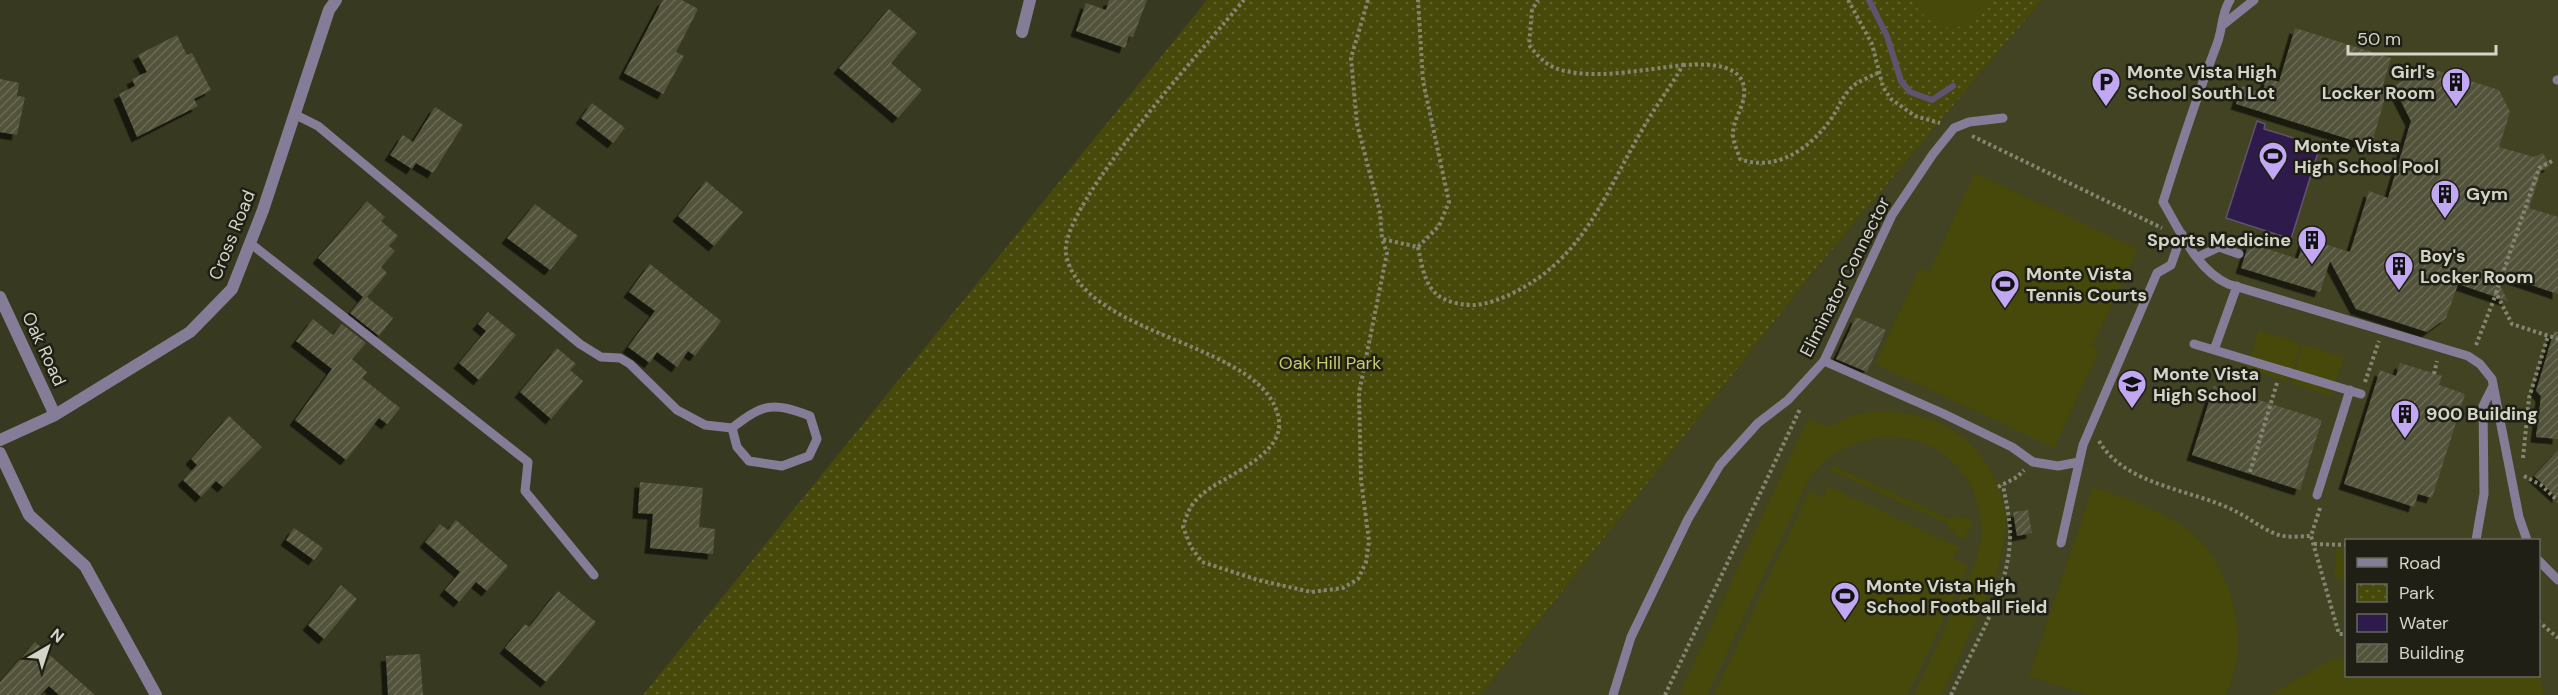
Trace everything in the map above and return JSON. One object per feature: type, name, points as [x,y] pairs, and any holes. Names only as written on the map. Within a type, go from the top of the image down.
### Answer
[{"type":"street","name":"Cross Road","points":[[0,440],[55,415],[190,332],[232,289],[250,243],[329,10],[336,0]]},
{"type":"street","points":[[1022,32],[1030,0]]},
{"type":"street","name":"Oak Road","points":[[0,297],[55,415]]},
{"type":"street","points":[[0,453],[29,515],[85,566],[156,695]]},
{"type":"lane","points":[[2230,0],[2223,16],[2224,24],[2195,100],[2163,202],[2212,277],[2383,329],[2471,358],[2480,364],[2492,379],[2519,518],[2527,539]]},
{"type":"lane","points":[[2224,24],[2254,0]]},
{"type":"lane","points":[[294,114],[318,126],[580,344],[601,357],[620,358],[630,364],[677,410],[705,425],[732,428],[754,411],[783,406],[810,416],[817,439],[809,456],[782,466],[749,461],[737,447],[732,428]]},
{"type":"lane","name":"Eliminator Connector","points":[[1613,695],[1631,637],[1688,519],[1715,472],[1758,423],[1788,400],[1824,361],[1892,215],[1933,154],[1954,128],[1969,122],[2003,118]]},
{"type":"lane","points":[[2061,543],[2083,445],[2157,273],[2171,265],[2182,234]]},
{"type":"lane","points":[[250,243],[528,462],[525,491],[594,575]]},
{"type":"lane","points":[[2198,257],[2219,247],[2239,254]]},
{"type":"lane","points":[[2214,350],[2237,286]]},
{"type":"lane","points":[[2194,344],[2361,394]]},
{"type":"lane","points":[[1824,361],[1942,413],[2012,447],[2033,462],[2058,466],[2079,462]]},
{"type":"lane","points":[[2476,539],[2484,494],[2483,406],[2493,386]]},
{"type":"lane","points":[[2320,498],[2350,390]]},
{"type":"lane","points":[[2540,562],[2558,580]]},
{"type":"path","points":[[1244,0],[1127,140],[1068,234],[1066,253],[1074,276],[1090,294],[1112,311],[1218,359],[1253,380],[1273,404],[1279,422],[1274,439],[1266,452],[1202,494],[1190,507],[1183,527],[1191,547],[1202,562],[1258,580],[1311,592],[1343,588],[1358,579],[1366,562],[1369,542],[1361,480],[1359,393],[1387,253],[1382,239],[1380,212],[1358,124],[1351,58],[1368,0]]},
{"type":"path","points":[[1418,0],[1423,81],[1449,202],[1439,226],[1418,247]]},
{"type":"path","points":[[1538,0],[1532,10],[1529,45],[1541,59],[1554,67],[1580,74],[1683,65],[1708,64],[1730,68],[1742,81],[1744,97],[1735,118],[1733,138],[1740,159],[1753,164],[1766,164],[1806,147],[1829,123],[1851,86],[1880,72]]},
{"type":"path","points":[[1418,247],[1431,290],[1450,303],[1473,305],[1494,302],[1536,282],[1586,233],[1643,128],[1683,65]]},
{"type":"path","points":[[2471,358],[2539,168],[2553,161]]},
{"type":"path","points":[[1382,239],[1418,247]]},
{"type":"path","points":[[2496,293],[2512,324],[2558,339]]},
{"type":"path","points":[[2361,394],[2383,329]]},
{"type":"path","points":[[2548,336],[2529,398],[2522,475],[2541,485],[2558,501]]},
{"type":"path","points":[[2250,472],[2280,370]]},
{"type":"path","points":[[1665,695],[1806,399]]},
{"type":"path","points":[[2083,445],[2099,441],[2107,455],[2120,464],[2159,483],[2237,511],[2250,521],[2281,536],[2311,536]]},
{"type":"path","points":[[1998,487],[2017,477],[2033,462]]},
{"type":"path","points":[[1951,695],[1991,615],[2003,581],[2010,540],[2003,484]]},
{"type":"path","points":[[2320,498],[2311,536],[2339,634],[2345,634]]},
{"type":"path","points":[[2314,544],[2345,545]]},
{"type":"path","points":[[2540,623],[2558,638]]},
{"type":"shaded area","name":"Monte Vista High School","points":[[2042,0],[2558,0],[2558,695],[1481,695],[1809,277]]},
{"type":"green space","name":"Oak Hill Park","points":[[1207,0],[2042,0],[1809,277],[1481,695],[643,695]]},
{"type":"green space","points":[[1913,0],[1989,0],[1973,21],[1951,28],[1930,21],[1920,12]]},
{"type":"green space","name":"Monte Vista Tennis Courts","points":[[1975,173],[2138,249],[2092,347],[2099,351],[2054,448],[1875,364],[1920,268],[1929,272]]},
{"type":"green space","points":[[2259,330],[2301,344],[2288,382],[2246,368]]},
{"type":"green space","points":[[2303,344],[2344,357],[2331,396],[2291,383]]},
{"type":"green space","points":[[1877,411],[1905,413],[1931,420],[1966,440],[1991,471],[2005,512],[2005,532],[1996,573],[1942,695],[1914,695],[1975,562],[1981,536],[1977,503],[1965,475],[1945,455],[1920,442],[1893,437],[1864,441],[1836,453],[1811,475],[1707,695],[1679,695],[1808,418],[1827,427],[1857,414]]},
{"type":"green space","points":[[1832,465],[1950,519],[1952,515],[1973,521],[1964,540],[1953,535],[1955,532],[1947,528],[1948,524],[1830,470]]},
{"type":"green space","name":"Monte Vista High School Football Field","points":[[1828,486],[1959,547],[1953,559],[1968,566],[1908,695],[1714,695],[1809,491],[1823,498]]},
{"type":"green space","points":[[2093,487],[2166,516],[2188,530],[2204,545],[2217,563],[2234,607],[2237,631],[2237,654],[2233,676],[2225,695],[2086,695],[2029,676]]},
{"type":"green space","points":[[2336,548],[2345,549],[2345,580],[2334,578]]},
{"type":"green space","points":[[2345,658],[2345,677],[2540,676],[2544,695],[2270,695],[2333,659]]},
{"type":"water","name":"Monte Vista High School Pool","points":[[2257,121],[2265,124],[2264,129],[2320,146],[2291,239],[2226,218]]},
{"type":"building","points":[[663,0],[682,0],[698,9],[676,52],[684,56],[663,94],[624,73]]},
{"type":"building","points":[[1109,0],[1147,0],[1133,37],[1129,36],[1125,48],[1076,31],[1086,3],[1106,10]]},
{"type":"building","points":[[889,9],[917,33],[891,63],[922,90],[898,118],[839,68]]},
{"type":"building","points":[[2295,28],[2391,58],[2381,92],[2388,88],[2371,146],[2236,104],[2242,86],[2262,93],[2267,78],[2279,82]]},
{"type":"building","points":[[177,35],[187,55],[192,53],[211,90],[194,99],[198,106],[137,137],[119,94],[135,86],[132,79],[147,72],[138,55]]},
{"type":"building","points":[[2429,68],[2499,90],[2510,112],[2499,147],[2534,157],[2543,153],[2550,166],[2541,171],[2529,208],[2558,217],[2558,294],[2493,272],[2508,301],[2458,284],[2446,318],[2427,332],[2356,309],[2330,261],[2320,292],[2241,268],[2249,243],[2298,259],[2305,238],[2350,252],[2369,191],[2388,198],[2411,121],[2393,86]]},
{"type":"building","points":[[0,79],[19,83],[17,96],[25,97],[17,135],[0,132]]},
{"type":"building","points":[[592,103],[625,128],[613,143],[581,118]]},
{"type":"building","points":[[435,107],[463,125],[433,173],[416,163],[412,169],[390,155],[403,135],[413,142]]},
{"type":"building","points":[[706,181],[743,212],[714,246],[678,216]]},
{"type":"building","points":[[367,201],[385,217],[381,221],[398,236],[389,246],[395,251],[381,267],[387,273],[367,297],[393,318],[379,336],[350,313],[363,297],[318,258]]},
{"type":"building","points":[[535,204],[578,236],[550,270],[507,238]]},
{"type":"building","points":[[650,264],[721,321],[695,356],[688,351],[677,367],[657,352],[650,363],[628,347],[655,311],[629,292]]},
{"type":"building","points":[[488,312],[516,335],[479,380],[459,363],[486,331],[478,324]]},
{"type":"building","points":[[1856,317],[1886,330],[1867,372],[1836,359]]},
{"type":"building","points":[[313,319],[333,335],[342,324],[366,343],[352,359],[367,372],[362,378],[400,408],[387,424],[379,418],[346,460],[295,420],[332,369],[296,341]]},
{"type":"building","points":[[2554,331],[2558,332],[2558,439],[2536,437],[2541,396],[2536,391]]},
{"type":"building","points":[[557,348],[576,364],[570,370],[583,381],[551,419],[520,392]]},
{"type":"building","name":"900 Building","points":[[2400,363],[2442,376],[2439,385],[2465,394],[2432,498],[2418,494],[2414,507],[2344,484],[2380,370],[2396,376]]},
{"type":"building","points":[[2214,386],[2322,420],[2300,490],[2192,455]]},
{"type":"building","points":[[229,416],[262,447],[223,487],[216,481],[201,497],[183,480],[197,465],[191,459]]},
{"type":"building","points":[[2558,450],[2558,498],[2534,476]]},
{"type":"building","points":[[640,482],[703,488],[699,527],[715,529],[713,554],[650,548],[653,514],[638,513]]},
{"type":"building","points":[[2028,510],[2032,533],[2017,536],[2013,512]]},
{"type":"building","points":[[456,520],[508,566],[487,591],[476,582],[459,602],[445,590],[460,572],[425,542],[440,524],[448,530]]},
{"type":"building","points":[[294,528],[323,548],[314,560],[286,540]]},
{"type":"building","points":[[341,585],[357,599],[324,639],[308,625]]},
{"type":"building","points":[[558,591],[596,622],[546,682],[505,648],[525,624],[529,627]]},
{"type":"building","points":[[35,642],[95,695],[59,695],[49,686],[40,695],[0,695],[0,682]]},
{"type":"building","points":[[420,654],[423,695],[388,695],[386,656]]},
{"type":"waterway","points":[[1869,0],[1887,36],[1901,81],[1910,92],[1932,100],[1953,86]]},
{"type":"place","name":"Monte Vista High School South Lot","points":[[2106,108]]},
{"type":"place","name":"Girl's Locker Room","points":[[2456,108]]},
{"type":"place","name":"Monte Vista High School Pool","points":[[2273,182]]},
{"type":"place","name":"Gym","points":[[2445,220]]},
{"type":"place","name":"Sports Medicine","points":[[2312,266]]},
{"type":"place","name":"Boy's Locker Room","points":[[2399,292]]},
{"type":"place","name":"Monte Vista Tennis Courts","points":[[2005,310]]},
{"type":"place","name":"Monte Vista High School","points":[[2132,410]]},
{"type":"place","name":"900 Building","points":[[2405,440]]},
{"type":"place","name":"Monte Vista High School Football Field","points":[[1845,622]]}]
